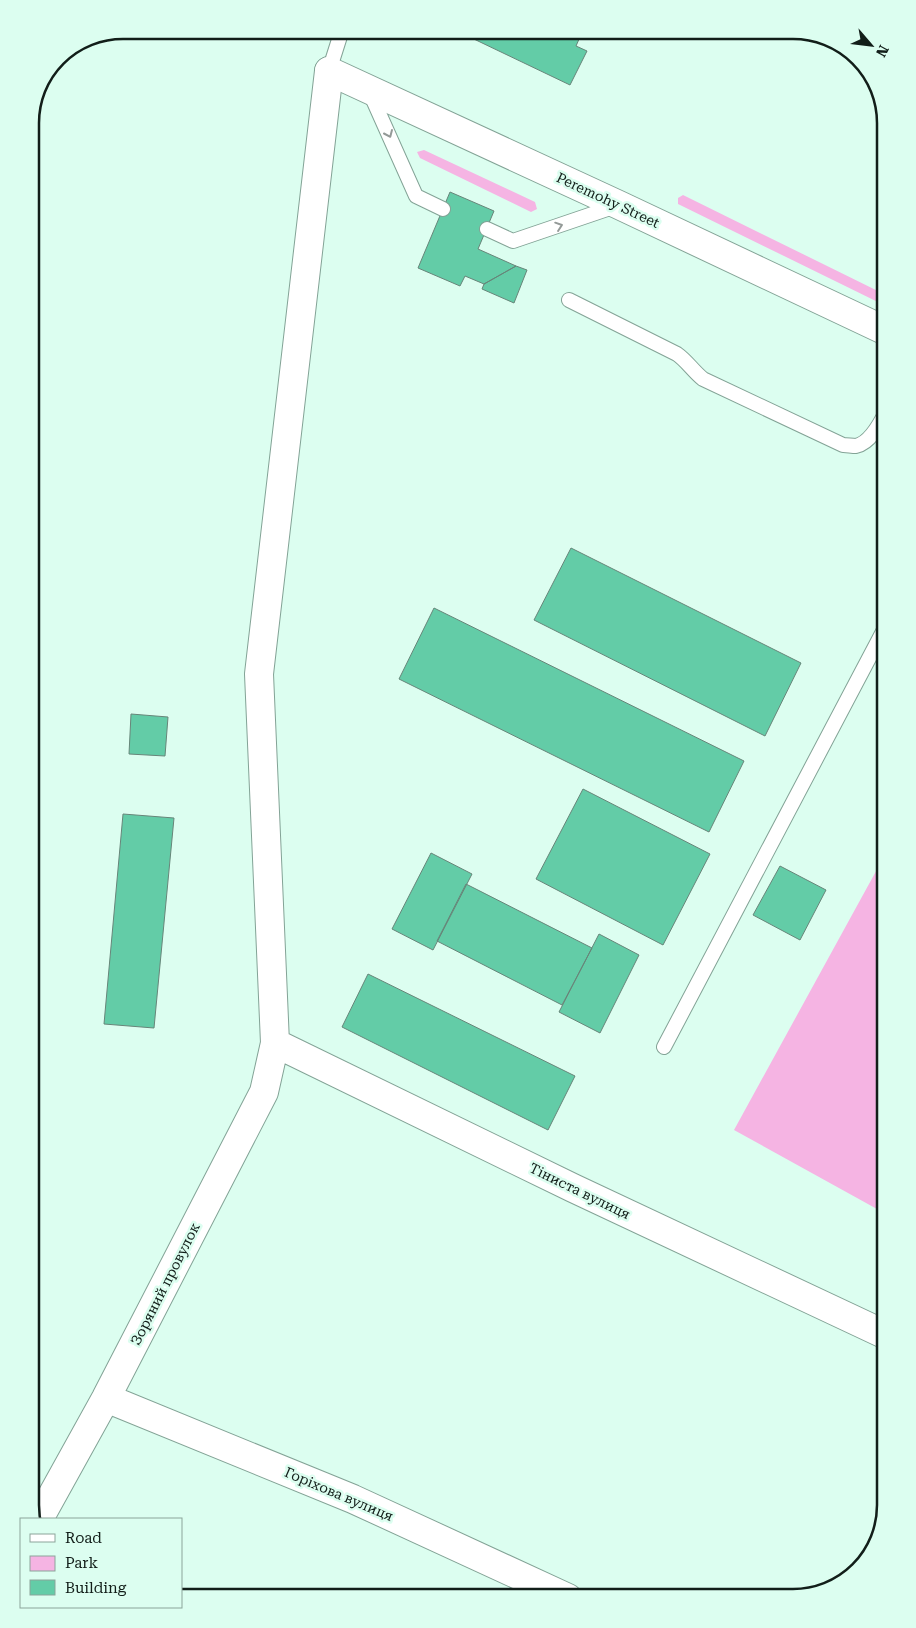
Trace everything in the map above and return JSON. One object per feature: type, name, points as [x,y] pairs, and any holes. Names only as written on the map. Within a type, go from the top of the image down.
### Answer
[{"type":"street","name":"Peremohy Street","points":[[329,71],[877,326]]},
{"type":"street","name":"Зоряний провулок","points":[[40,1516],[106,1398],[264,1092],[275,1043],[259,674],[329,71]]},
{"type":"street","name":"Тіниста вулиця","points":[[275,1043],[573,1188],[877,1331]]},
{"type":"street","name":"Горіхова вулиця","points":[[106,1398],[353,1500],[548,1589]]},
{"type":"lane","points":[[329,71],[339,39]]},
{"type":"lane","points":[[369,90],[416,196],[443,209]]},
{"type":"lane","points":[[487,229],[513,241],[619,205]]},
{"type":"lane","points":[[569,300],[677,354],[688,362],[696,374],[703,379],[843,445],[856,446],[866,440],[877,427]]},
{"type":"lane","points":[[664,1047],[877,643]]},
{"type":"green space","points":[[424,150],[535,202],[537,209],[531,212],[420,158],[417,152]]},
{"type":"green space","points":[[683,195],[877,291],[877,302],[678,204],[678,198]]},
{"type":"green space","points":[[877,869],[877,1209],[734,1130]]},
{"type":"building","points":[[474,39],[579,39],[576,46],[587,51],[570,85]]},
{"type":"building","points":[[450,192],[494,211],[478,249],[516,266],[484,284],[465,276],[460,286],[418,268]]},
{"type":"building","points":[[516,266],[527,270],[514,303],[482,289],[484,284]]},
{"type":"building","points":[[571,548],[801,663],[765,736],[534,620]]},
{"type":"building","points":[[434,608],[744,761],[709,832],[399,679]]},
{"type":"building","points":[[131,714],[168,717],[165,756],[129,754]]},
{"type":"building","points":[[583,789],[710,854],[663,945],[536,879]]},
{"type":"building","points":[[123,814],[174,818],[154,1028],[104,1024]]},
{"type":"building","points":[[431,853],[472,874],[433,950],[392,929]]},
{"type":"building","points":[[780,866],[826,890],[800,940],[753,915]]},
{"type":"building","points":[[466,884],[592,948],[562,1005],[437,941]]},
{"type":"building","points":[[599,934],[639,955],[600,1033],[559,1012]]},
{"type":"building","points":[[368,974],[575,1076],[548,1130],[342,1027]]}]
